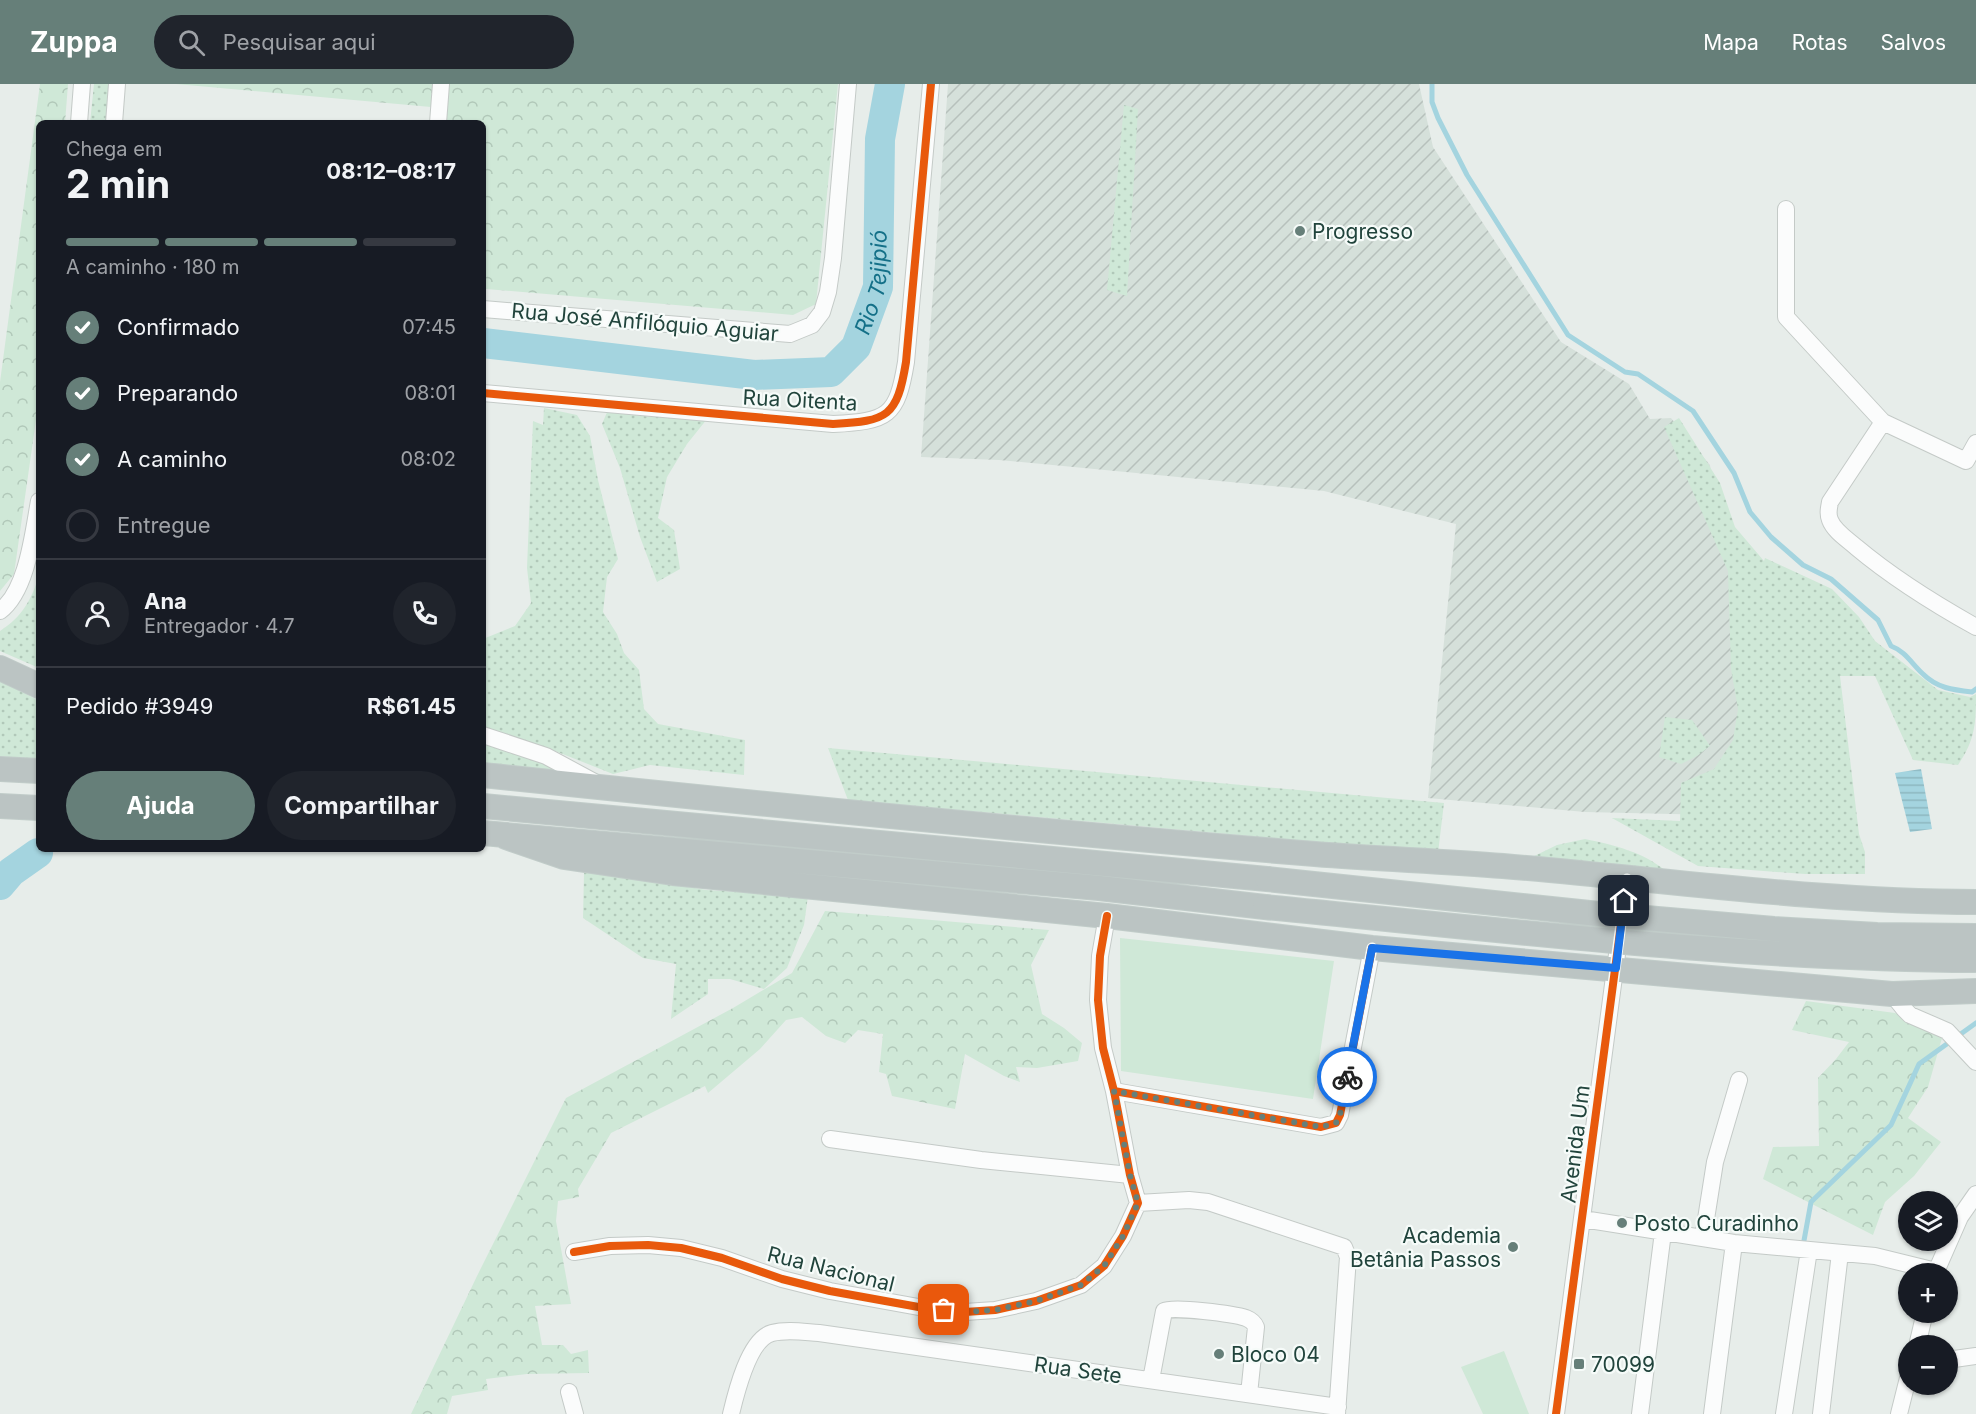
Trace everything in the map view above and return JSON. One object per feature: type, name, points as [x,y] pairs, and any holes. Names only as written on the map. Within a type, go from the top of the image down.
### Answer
[{"type":"highway","points":[[0,668],[36,684]]},
{"type":"highway","points":[[0,769],[36,771]]},
{"type":"highway","points":[[486,775],[965,823],[1316,854],[1504,866],[1784,894],[1905,901],[1976,902]]},
{"type":"highway","points":[[0,806],[36,808]]},
{"type":"highway","points":[[486,806],[1267,879],[1599,914],[1774,929],[1877,935],[1976,936]]},
{"type":"highway","points":[[495,835],[1099,888],[1677,948],[1880,960],[1976,960]]},
{"type":"highway","points":[[495,835],[564,857],[618,866],[1107,916],[1372,948],[1892,994],[1976,991]]},
{"type":"street","points":[[79,120],[82,84]]},
{"type":"street","points":[[114,120],[117,84]]},
{"type":"street","points":[[438,120],[441,84]]},
{"type":"street","name":"Rua José Anfilóquio Aguiar","points":[[486,309],[790,334],[812,325],[822,312],[828,292],[848,84]]},
{"type":"street","name":"Rua Oitenta","points":[[486,393],[834,424],[864,422],[880,418],[893,407],[902,388],[906,362],[931,84]]},
{"type":"street","points":[[1786,209],[1786,317],[1882,422],[1966,461],[1976,443]]},
{"type":"street","points":[[1882,422],[1830,502],[1828,513],[1831,522],[1839,533],[1886,572],[1921,596],[1976,627]]},
{"type":"street","points":[[0,612],[6,607],[21,582],[36,514]]},
{"type":"street","points":[[486,736],[546,756],[604,787]]},
{"type":"street","name":"Avenida Um","points":[[1556,1414],[1627,879]]},
{"type":"street","points":[[1107,916],[1100,956],[1098,1000],[1103,1048],[1138,1203],[1189,1200],[1208,1202],[1344,1247],[1348,1257],[1337,1410]]},
{"type":"street","points":[[1114,1091],[1321,1127],[1336,1123],[1340,1115],[1372,948]]},
{"type":"street","points":[[1892,994],[1910,1015],[1947,1031],[1976,1062]]},
{"type":"street","points":[[1703,1238],[1715,1162],[1739,1080]]},
{"type":"street","points":[[830,1139],[981,1160],[1130,1175]]},
{"type":"street","points":[[1940,1263],[1960,1217],[1976,1194]]},
{"type":"street","name":"Rua Nacional","points":[[574,1252],[610,1246],[648,1245],[681,1248],[722,1258],[782,1279],[865,1299],[964,1312],[995,1310],[1036,1301],[1081,1285],[1104,1266],[1123,1236],[1138,1203]]},
{"type":"street","points":[[1583,1219],[1734,1243],[1875,1256],[1902,1263]]},
{"type":"street","points":[[1640,1414],[1663,1232]]},
{"type":"street","points":[[1712,1414],[1734,1243]]},
{"type":"street","points":[[1784,1414],[1809,1250]]},
{"type":"street","points":[[1821,1414],[1840,1253]]},
{"type":"street","points":[[1151,1380],[1161,1315],[1164,1311],[1174,1309],[1231,1315],[1247,1318],[1256,1327],[1249,1394]]},
{"type":"street","name":"Rua Sete","points":[[731,1414],[736,1392],[760,1340],[770,1333],[784,1331],[819,1333],[1249,1394],[1274,1406],[1337,1410]]},
{"type":"street","points":[[1958,1358],[1976,1356]]},
{"type":"street","points":[[569,1392],[575,1414]]},
{"type":"street","points":[[1899,1414],[1904,1395]]},
{"type":"shaded area","name":"Progresso","points":[[948,84],[1419,84],[1433,147],[1561,342],[1629,384],[1650,419],[1671,418],[1710,465],[1717,514],[1800,817],[1585,812],[1428,798],[1456,524],[1324,491],[999,460],[921,457]]},
{"type":"green space","points":[[40,84],[68,84],[65,120],[36,120],[36,420],[14,574],[0,591],[0,382]]},
{"type":"green space","points":[[94,84],[111,84],[107,120],[90,120]]},
{"type":"green space","points":[[176,84],[433,84],[431,107]]},
{"type":"green space","points":[[449,84],[838,84],[816,304],[793,315],[486,289],[486,120],[446,120]]},
{"type":"green space","points":[[1124,105],[1138,109],[1127,296],[1107,290]]},
{"type":"green space","points":[[544,408],[577,415],[590,436],[598,480],[618,559],[607,577],[603,612],[617,634],[624,653],[639,670],[644,709],[658,724],[745,740],[744,775],[650,765],[613,774],[540,745],[486,732],[486,638],[515,626],[531,603],[527,568],[533,421],[543,425]]},
{"type":"green space","points":[[608,410],[641,416],[707,419],[687,444],[667,477],[658,518],[674,530],[680,569],[657,582],[640,537],[620,468],[602,424]]},
{"type":"green space","points":[[1679,418],[1720,483],[1735,527],[1764,561],[1765,558],[1832,589],[1859,617],[1875,641],[1938,690],[1970,697],[1976,694],[1976,714],[1971,739],[1958,765],[1913,760],[1875,676],[1840,676],[1859,834],[1865,852],[1865,874],[1805,874],[1698,866],[1612,818],[1680,821],[1681,783],[1714,769],[1733,740],[1738,709],[1731,669],[1728,571],[1664,427]]},
{"type":"green space","points":[[36,584],[36,667],[0,651],[0,631],[20,613]]},
{"type":"green space","points":[[0,680],[36,699],[36,760],[0,756]]},
{"type":"green space","points":[[1665,717],[1692,720],[1710,746],[1681,764],[1659,757]]},
{"type":"green space","points":[[486,739],[572,774],[486,766]]},
{"type":"green space","points":[[828,748],[1444,803],[1438,853],[848,800]]},
{"type":"green space","points":[[1585,839],[1638,854],[1666,871],[1524,861],[1557,845]]},
{"type":"green space","points":[[584,873],[608,873],[706,890],[808,896],[804,925],[787,968],[764,989],[730,979],[708,979],[708,994],[671,1019],[676,964],[643,958],[583,918]]},
{"type":"green space","points":[[825,911],[1049,930],[1031,965],[1042,1014],[1082,1043],[1078,1061],[1037,1068],[1016,1067],[1020,1082],[1004,1076],[965,1054],[955,1109],[892,1096],[886,1074],[879,1072],[883,1034],[858,1030],[845,1043],[826,1036],[802,1017],[786,1020],[760,1049],[708,1093],[705,1086],[611,1133],[578,1189],[579,1197],[558,1201],[556,1221],[571,1304],[535,1306],[542,1345],[563,1345],[571,1354],[588,1350],[589,1373],[527,1374],[486,1379],[488,1390],[452,1396],[447,1414],[411,1414],[566,1098],[733,1008],[792,973]]},
{"type":"green space","points":[[1120,938],[1334,961],[1313,1099],[1121,1071]]},
{"type":"green space","points":[[1806,1001],[1895,1013],[1944,1031],[1928,1087],[1908,1118],[1941,1142],[1914,1176],[1885,1202],[1873,1235],[1763,1179],[1773,1147],[1819,1146],[1818,1078],[1849,1042],[1792,1030]]},
{"type":"green space","points":[[1504,1351],[1529,1414],[1483,1414],[1461,1367]]},
{"type":"water","points":[[1921,769],[1932,829],[1910,832],[1895,773]]},
{"type":"waterway","name":"Rio Tejipió","points":[[486,343],[754,375],[831,372],[856,347],[878,287],[880,139],[890,84]]},
{"type":"waterway","points":[[1432,84],[1432,102],[1438,118],[1467,175],[1568,335],[1625,372],[1638,374],[1693,411],[1734,473],[1750,512],[1771,537],[1803,565],[1831,579],[1878,620],[1891,646],[1904,654],[1928,679],[1952,689],[1972,692],[1976,689]]},
{"type":"waterway","name":"Rio Tejipió","points":[[0,885],[11,872],[38,853]]},
{"type":"waterway","points":[[1803,1246],[1811,1202],[1891,1125],[1919,1064],[1976,1023]]},
{"type":"cycle path","points":[[486,393],[833,424],[866,421],[878,418],[887,412],[899,394],[906,362],[931,84]]},
{"type":"cycle path","points":[[1556,1414],[1627,879]]},
{"type":"cycle path","points":[[574,1252],[610,1246],[648,1245],[681,1248],[830,1291],[924,1308],[965,1312],[995,1310],[1036,1301],[1081,1285],[1104,1266],[1123,1236],[1138,1203],[1103,1048],[1098,1000],[1100,956],[1107,916]]},
{"type":"cycle path","points":[[1114,1091],[1321,1127],[1336,1123],[1340,1115],[1372,948]]},
{"type":"way so far","points":[[944,1310],[964,1312],[995,1310],[1036,1301],[1081,1285],[1104,1266],[1123,1236],[1138,1203],[1130,1175],[1114,1091],[1321,1127],[1336,1123],[1340,1115],[1347,1077]]},
{"type":"place","name":"Progresso","points":[[1300,231]]},
{"type":"place","name":"Posto Curadinho","points":[[1622,1223]]},
{"type":"place","name":"Academia Betânia Passos","points":[[1513,1247]]},
{"type":"place","name":"Bloco 04","points":[[1219,1354]]},
{"type":"place","name":"70099","points":[[1579,1364]]},
{"type":"route","points":[[1347,1077],[1372,948],[1616,968],[1624,901]]}]
